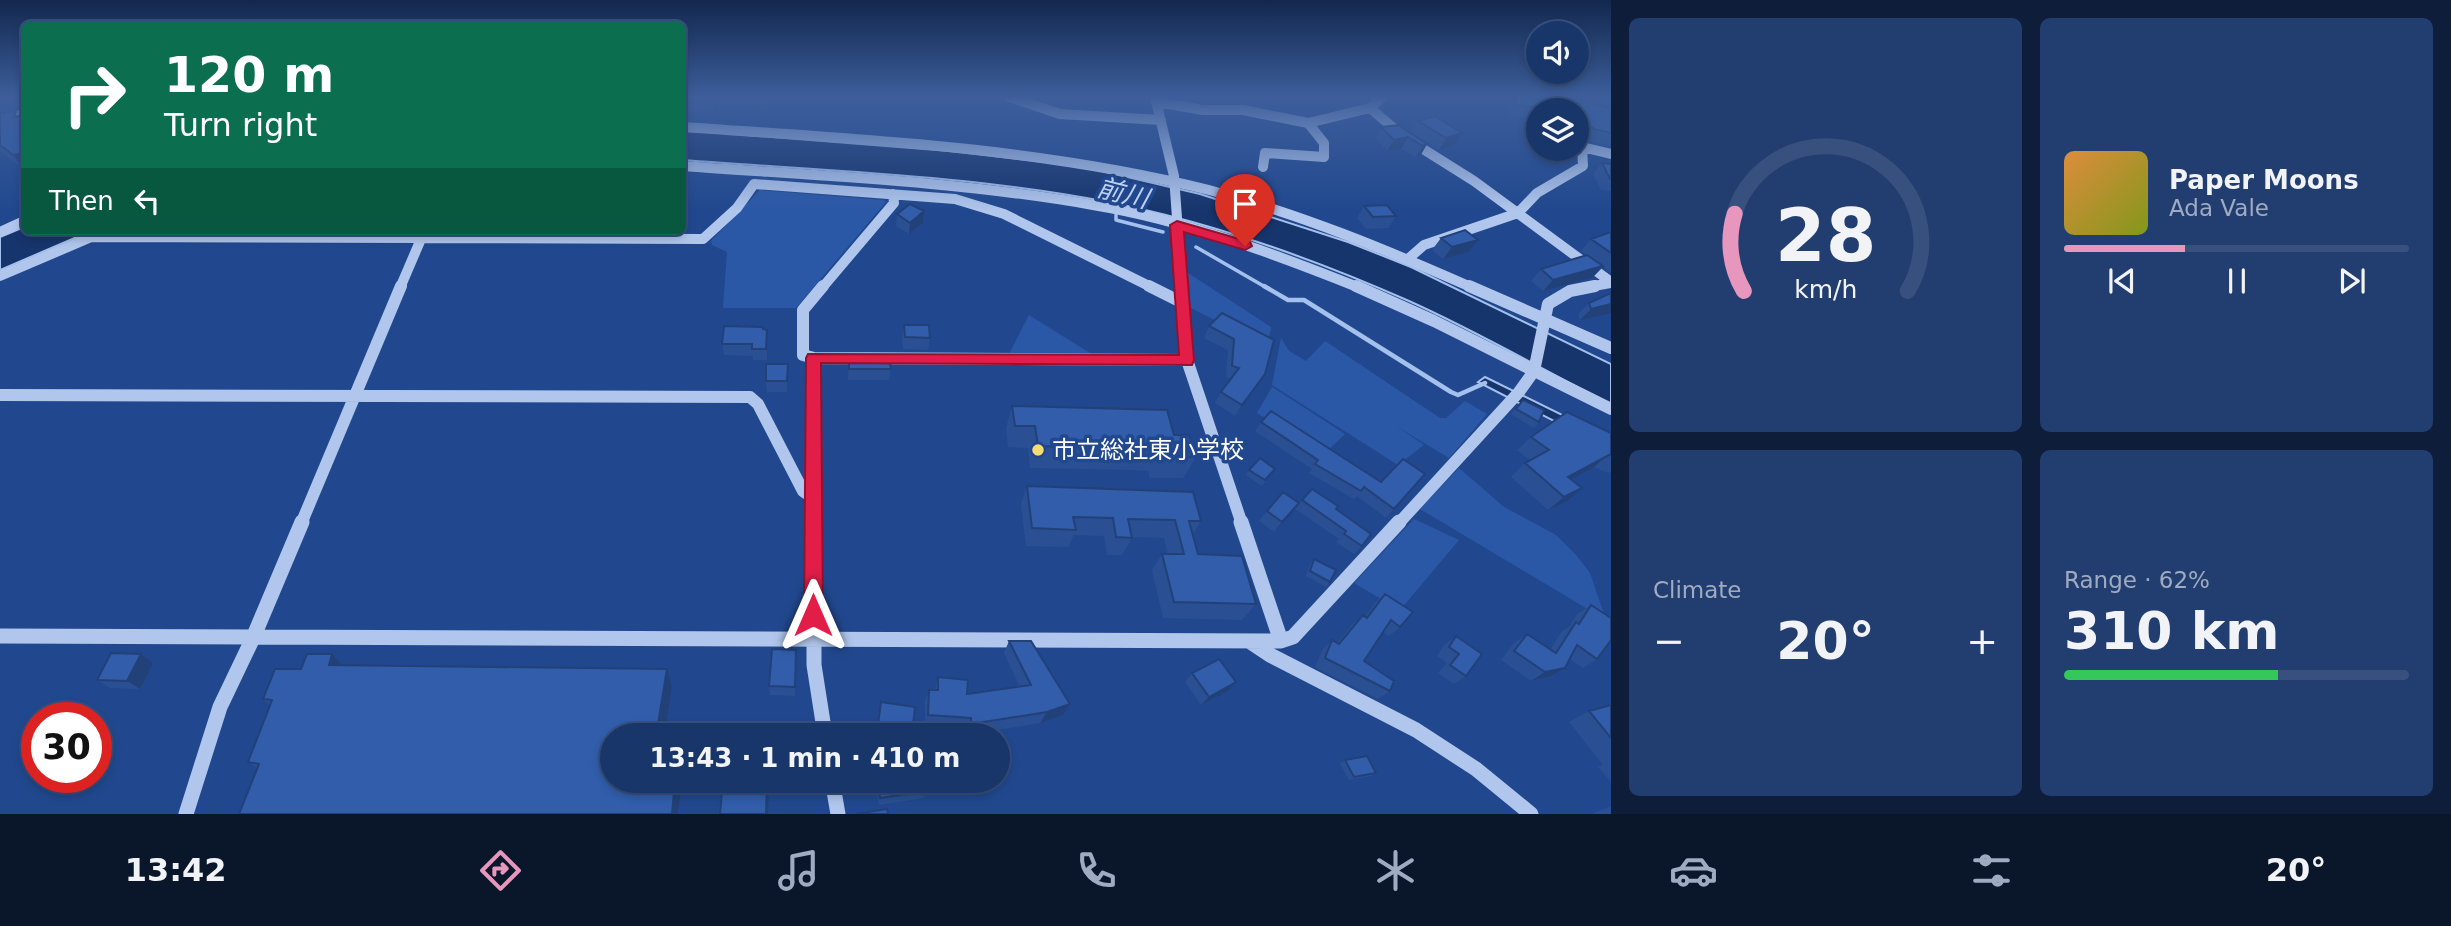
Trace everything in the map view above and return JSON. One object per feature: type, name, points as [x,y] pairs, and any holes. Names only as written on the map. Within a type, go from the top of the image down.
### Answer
[{"type":"street","points":[[791,135],[996,150],[1091,163],[1173,183],[1282,212],[1408,259],[1544,323],[1611,348]]},
{"type":"street","points":[[1164,135],[1173,183],[1187,360],[1281,641]]},
{"type":"street","points":[[1263,167],[1265,153],[1324,157],[1326,150],[1319,135]]},
{"type":"street","points":[[1401,135],[1474,181],[1611,282]]},
{"type":"street","points":[[1589,147],[1611,154]]},
{"type":"street","points":[[1408,259],[1424,245],[1518,213],[1537,193],[1579,170],[1583,166],[1582,161]]},
{"type":"street","points":[[686,166],[978,188],[1096,205],[1177,224],[1358,287],[1434,321],[1611,409]]},
{"type":"street","points":[[90,237],[321,235],[421,239],[703,239],[737,208],[754,184],[955,199],[1004,214],[1183,303]]},
{"type":"street","points":[[893,194],[894,203],[803,310],[803,355],[814,358],[1187,360]]},
{"type":"street","points":[[0,232],[21,222]]},
{"type":"street","points":[[0,276],[95,235]]},
{"type":"street","points":[[186,814],[220,707],[253,638],[421,239]]},
{"type":"street","points":[[0,636],[1281,641],[1293,637],[1514,398],[1534,370],[1548,304],[1567,290],[1611,282]]},
{"type":"street","points":[[814,358],[813,639],[814,665],[823,723]]},
{"type":"street","points":[[0,395],[750,397],[758,404],[803,491],[813,498]]},
{"type":"street","points":[[1249,641],[1270,655],[1416,730],[1476,769],[1531,814]]},
{"type":"street","points":[[834,793],[838,814]]},
{"type":"shaded area","points":[[760,190],[886,202],[796,308],[723,308],[727,252],[712,245],[711,241]]},
{"type":"shaded area","points":[[1188,273],[1271,327],[1267,347],[1191,308]]},
{"type":"shaded area","points":[[1029,315],[1093,355],[1009,354]]},
{"type":"shaded area","points":[[1281,338],[1289,351],[1306,361],[1325,341],[1440,418],[1446,418],[1465,401],[1487,414],[1449,458],[1396,426],[1424,445],[1398,465],[1272,385]]},
{"type":"shaded area","points":[[1272,387],[1345,434],[1323,455],[1257,413]]},
{"type":"shaded area","points":[[1459,468],[1504,507],[1556,535],[1576,555],[1590,573],[1606,620],[1420,509]]},
{"type":"shaded area","points":[[1414,519],[1459,540],[1400,610],[1354,583]]},
{"type":"water","name":"前川","points":[[686,135],[745,135],[949,151],[1080,166],[1200,194],[1348,242],[1411,267],[1611,364],[1611,405],[1435,313],[1299,256],[1261,243],[1185,220],[1108,202],[1003,186],[896,175],[686,160]]},
{"type":"water","points":[[21,228],[21,235],[82,235],[0,270],[0,237]]},
{"type":"water","points":[[1485,377],[1611,439],[1611,450],[1478,382]]},
{"type":"building","points":[[0,135],[21,135],[21,154],[13,155],[0,145]]},
{"type":"building","points":[[1389,135],[1413,135],[1427,144],[1423,146],[1408,137],[1394,140]]},
{"type":"building","points":[[1602,163],[1611,164],[1611,179],[1610,179]]},
{"type":"building","points":[[910,204],[924,211],[910,223],[897,214]]},
{"type":"building","points":[[1387,205],[1396,216],[1373,217],[1364,206]]},
{"type":"building","points":[[1465,230],[1478,240],[1452,247],[1441,238]]},
{"type":"building","points":[[1611,232],[1611,253],[1591,239]]},
{"type":"building","points":[[1587,255],[1603,266],[1553,280],[1541,269]]},
{"type":"building","points":[[1611,293],[1611,304],[1591,309],[1589,303]]},
{"type":"building","points":[[1222,313],[1274,340],[1265,374],[1242,405],[1221,392],[1239,368],[1232,366],[1234,339],[1209,326]]},
{"type":"building","points":[[904,325],[929,325],[930,338],[905,337]]},
{"type":"building","points":[[724,326],[763,327],[767,330],[766,349],[752,349],[752,344],[722,344]]},
{"type":"building","points":[[849,356],[889,356],[891,369],[849,369]]},
{"type":"building","points":[[766,364],[788,364],[787,381],[766,381]]},
{"type":"building","points":[[1523,400],[1544,410],[1539,422],[1516,409]]},
{"type":"building","points":[[1012,406],[1167,410],[1174,435],[1189,435],[1196,457],[1161,456],[1159,450],[1145,449],[1038,446],[1035,426],[1015,426]]},
{"type":"building","points":[[1271,411],[1381,482],[1403,459],[1425,474],[1394,509],[1364,487],[1361,491],[1315,464],[1318,460],[1261,422]]},
{"type":"building","points":[[1567,412],[1611,433],[1611,454],[1568,477],[1582,488],[1564,497],[1525,463],[1549,450],[1531,437]]},
{"type":"building","points":[[1260,458],[1275,469],[1265,480],[1249,470]]},
{"type":"building","points":[[1027,486],[1193,492],[1201,521],[1189,521],[1198,554],[1242,556],[1256,604],[1174,602],[1162,554],[1184,554],[1175,520],[1128,519],[1132,538],[1116,537],[1113,518],[1073,517],[1076,530],[1032,528]]},
{"type":"building","points":[[1312,489],[1338,506],[1336,509],[1371,534],[1362,546],[1344,534],[1346,531],[1302,500]]},
{"type":"building","points":[[1283,492],[1299,503],[1282,522],[1267,511]]},
{"type":"building","points":[[1314,559],[1336,570],[1330,582],[1310,571]]},
{"type":"building","points":[[1385,594],[1413,612],[1400,627],[1391,620],[1364,661],[1394,681],[1390,691],[1325,658],[1332,640],[1339,644],[1363,615],[1367,618]]},
{"type":"building","points":[[1591,605],[1611,618],[1611,640],[1597,659],[1577,645],[1565,668],[1545,672],[1514,651],[1527,634],[1556,653],[1576,622],[1579,624]]},
{"type":"building","points":[[1456,636],[1482,654],[1466,676],[1450,665],[1459,654],[1449,647]]},
{"type":"building","points":[[1009,641],[1031,641],[1070,704],[1047,712],[977,723],[971,723],[971,718],[928,715],[929,690],[938,690],[938,677],[968,680],[967,694],[1031,685]]},
{"type":"building","points":[[772,649],[796,650],[795,687],[769,686]]},
{"type":"building","points":[[111,653],[141,654],[127,681],[97,680]]},
{"type":"building","points":[[307,654],[332,654],[329,665],[667,669],[658,723],[600,723],[600,793],[674,793],[672,814],[239,814],[259,764],[248,762],[272,700],[263,699],[275,669],[301,669]]},
{"type":"building","points":[[1219,659],[1236,682],[1209,697],[1192,673]]},
{"type":"building","points":[[881,702],[915,707],[913,723],[878,723]]},
{"type":"building","points":[[1611,705],[1611,738],[1589,711]]},
{"type":"building","points":[[1367,756],[1376,773],[1354,777],[1345,760]]},
{"type":"building","points":[[722,793],[767,793],[766,814],[720,814]]},
{"type":"building","points":[[879,793],[914,793],[880,798]]},
{"type":"building","points":[[887,809],[888,814],[856,814]]},
{"type":"waterway","name":"前川","points":[[1116,215],[1116,220],[1163,232]]},
{"type":"waterway","points":[[1196,247],[1267,288]]},
{"type":"waterway","points":[[1264,286],[1288,300],[1304,300],[1451,392],[1458,395],[1485,383]]},
{"type":"place","name":"市立総社東小学校","points":[[1038,450]]},
{"type":"route","points":[[813,615],[814,358],[1187,360],[1177,225],[1245,246]]}]
